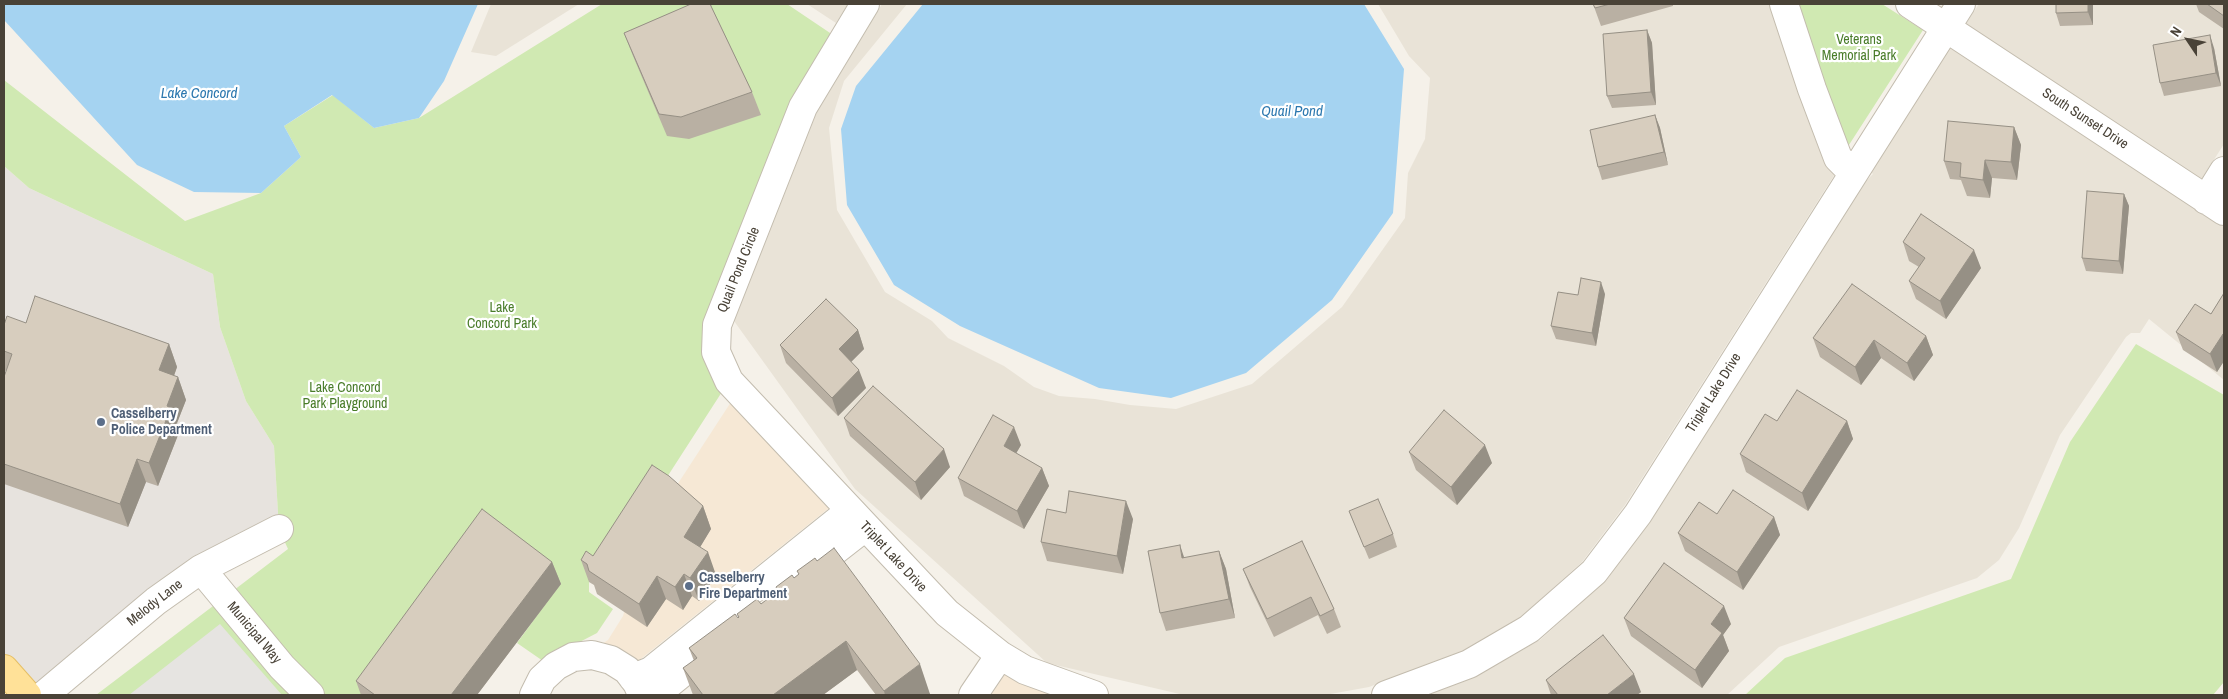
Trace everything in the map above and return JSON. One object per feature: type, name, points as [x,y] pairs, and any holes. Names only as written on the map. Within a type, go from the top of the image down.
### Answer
[{"type":"main road","points":[[4,669],[27,695]]},
{"type":"street","name":"Quail Pond Circle","points":[[857,519],[730,381],[716,352],[717,325],[803,107],[865,4]]},
{"type":"street","points":[[1784,4],[1812,89],[1838,158],[1853,173]]},
{"type":"street","name":"South Sunset Drive","points":[[1910,4],[2215,205]]},
{"type":"street","name":"Triplet Lake Drive","points":[[1386,695],[1469,664],[1530,630],[1594,572],[1638,514],[1961,4]]},
{"type":"street","points":[[2215,205],[2224,171]]},
{"type":"street","name":"Triplet Lake Drive","points":[[638,687],[650,671],[857,519],[947,613],[1000,656],[1026,670],[1094,695]]},
{"type":"street","points":[[655,695],[857,519]]},
{"type":"street","name":"Melody Lane","points":[[44,695],[156,601],[201,569],[279,529]]},
{"type":"street","name":"Municipal Way","points":[[201,569],[282,667],[310,695]]},
{"type":"street","points":[[534,695],[542,679],[556,666],[573,657],[592,655],[611,660],[627,670],[638,687]]},
{"type":"street","points":[[973,695],[1000,656]]},
{"type":"shaded area","points":[[491,4],[579,4],[496,56],[471,52]]},
{"type":"shaded area","points":[[807,4],[848,4],[836,23]]},
{"type":"shaded area","points":[[882,4],[907,4],[844,81],[829,128],[837,210],[885,292],[932,321],[948,338],[1004,366],[1034,387],[1059,396],[1176,409],[1252,384],[1342,307],[1405,218],[1408,173],[1425,139],[1430,78],[1409,56],[1378,4],[1770,4],[1798,92],[1824,162],[1835,174],[1625,505],[1582,562],[1520,618],[1462,652],[1369,687],[1325,695],[1184,695],[1047,663],[855,489],[734,321],[816,114]]},
{"type":"shaded area","points":[[1979,4],[2224,4],[2224,144],[2201,180],[1965,25]]},
{"type":"shaded area","points":[[1951,46],[2224,227],[2224,380],[2149,319],[2140,333],[2131,333],[2126,337],[2060,435],[2019,528],[1999,560],[1977,578],[1779,647],[1727,695],[1427,695],[1475,677],[1540,640],[1604,582],[1650,522],[1865,182],[1873,174],[1871,172]]},
{"type":"shaded area","points":[[4,166],[29,188],[213,274],[220,327],[246,401],[274,446],[279,529],[45,695],[4,669]]},
{"type":"shaded area","points":[[731,402],[829,508],[637,662],[602,644],[608,640],[623,616],[625,609],[612,585]]},
{"type":"shaded area","points":[[220,624],[282,695],[129,695]]},
{"type":"shaded area","points":[[1005,674],[1056,695],[991,695]]},
{"type":"green space","name":"Lake Concord Park","points":[[602,4],[787,4],[842,41],[717,325],[729,381],[602,578],[589,582],[589,592],[613,609],[597,633],[543,661],[517,643],[560,584],[370,695],[96,695],[288,549],[279,529],[274,446],[246,401],[220,327],[213,274],[29,188],[4,166],[4,80],[185,221],[261,193],[301,157],[284,126],[333,95],[374,128],[419,118]]},
{"type":"green space","name":"Veterans Memorial Park","points":[[1797,4],[1882,4],[1923,30],[1847,148]]},
{"type":"green space","points":[[2136,344],[2224,395],[2224,682],[2213,695],[1745,695],[1785,658],[2011,579],[2070,442]]},
{"type":"water","name":"Lake Concord","points":[[4,4],[478,4],[444,81],[419,118],[374,128],[332,95],[284,126],[301,157],[261,193],[194,192],[137,165],[4,20]]},
{"type":"water","name":"Quail Pond","points":[[923,4],[1364,4],[1404,69],[1393,213],[1332,300],[1246,373],[1171,398],[1099,388],[960,326],[894,285],[847,205],[841,129],[856,86]]},
{"type":"building","points":[[691,4],[710,4],[752,92],[681,117],[659,114],[624,33]]},
{"type":"building","points":[[1593,4],[1610,4],[1595,8]]},
{"type":"building","points":[[2056,4],[2088,4],[2088,12],[2056,13]]},
{"type":"building","points":[[2207,4],[2224,4],[2224,16]]},
{"type":"building","points":[[1647,30],[1651,92],[1607,96],[1603,34]]},
{"type":"building","points":[[2210,35],[2216,73],[2160,83],[2153,45]]},
{"type":"building","points":[[1655,115],[1664,152],[1598,167],[1590,130]]},
{"type":"building","points":[[1948,121],[2014,127],[2011,162],[1985,160],[1983,180],[1960,177],[1961,163],[1944,161]]},
{"type":"building","points":[[2087,191],[2124,194],[2119,261],[2082,258]]},
{"type":"building","points":[[1921,214],[1974,250],[1940,301],[1909,281],[1925,258],[1903,242]]},
{"type":"building","points":[[1581,278],[1601,282],[1592,333],[1551,326],[1558,292],[1578,295]]},
{"type":"building","points":[[1852,284],[1926,336],[1907,363],[1874,340],[1855,367],[1813,338]]},
{"type":"building","points":[[2224,293],[2224,335],[2210,354],[2176,332],[2195,304],[2211,314]]},
{"type":"building","points":[[35,296],[169,344],[159,370],[178,377],[167,406],[171,408],[149,463],[137,459],[120,504],[4,464],[4,377],[12,354],[4,351],[4,325],[7,316],[26,323]]},
{"type":"building","points":[[826,299],[858,330],[839,349],[859,370],[832,398],[780,345]]},
{"type":"building","points":[[873,386],[944,449],[915,482],[844,418]]},
{"type":"building","points":[[1797,390],[1847,421],[1802,493],[1740,454],[1765,414],[1777,421]]},
{"type":"building","points":[[1444,410],[1485,445],[1451,487],[1409,452]]},
{"type":"building","points":[[993,415],[1014,427],[1004,446],[1042,468],[1017,511],[958,478]]},
{"type":"building","points":[[652,465],[669,476],[703,506],[684,537],[708,552],[690,578],[684,574],[675,587],[657,576],[639,604],[589,571],[587,564],[581,560],[586,551],[593,556]]},
{"type":"building","points":[[1733,490],[1774,517],[1737,572],[1678,533],[1699,502],[1717,514]]},
{"type":"building","points":[[1069,491],[1126,501],[1117,556],[1041,542],[1047,509],[1066,513]]},
{"type":"building","points":[[1378,499],[1393,534],[1364,547],[1349,511]]},
{"type":"building","points":[[482,509],[552,562],[451,695],[375,695],[356,681]]},
{"type":"building","points":[[1302,541],[1334,609],[1320,616],[1311,597],[1267,619],[1243,569]]},
{"type":"building","points":[[1180,545],[1182,558],[1219,551],[1229,599],[1160,613],[1148,551]]},
{"type":"building","points":[[834,548],[920,664],[884,691],[846,641],[773,695],[703,695],[683,668],[697,658],[689,648],[735,614],[738,618],[737,614],[757,599],[761,604],[778,591],[776,587],[792,575],[794,578],[799,574],[797,571],[815,558],[817,561]]},
{"type":"building","points":[[1664,563],[1724,606],[1711,624],[1722,633],[1695,670],[1624,618]]},
{"type":"building","points":[[1603,635],[1634,674],[1607,695],[1558,695],[1546,680]]},
{"type":"place","name":"Casselberry Police Department","points":[[101,422]]},
{"type":"place","name":"Casselberry Fire Department","points":[[689,586]]},
{"type":"park label","name":"Lake Concord Park Playground","points":[[345,396]]}]
